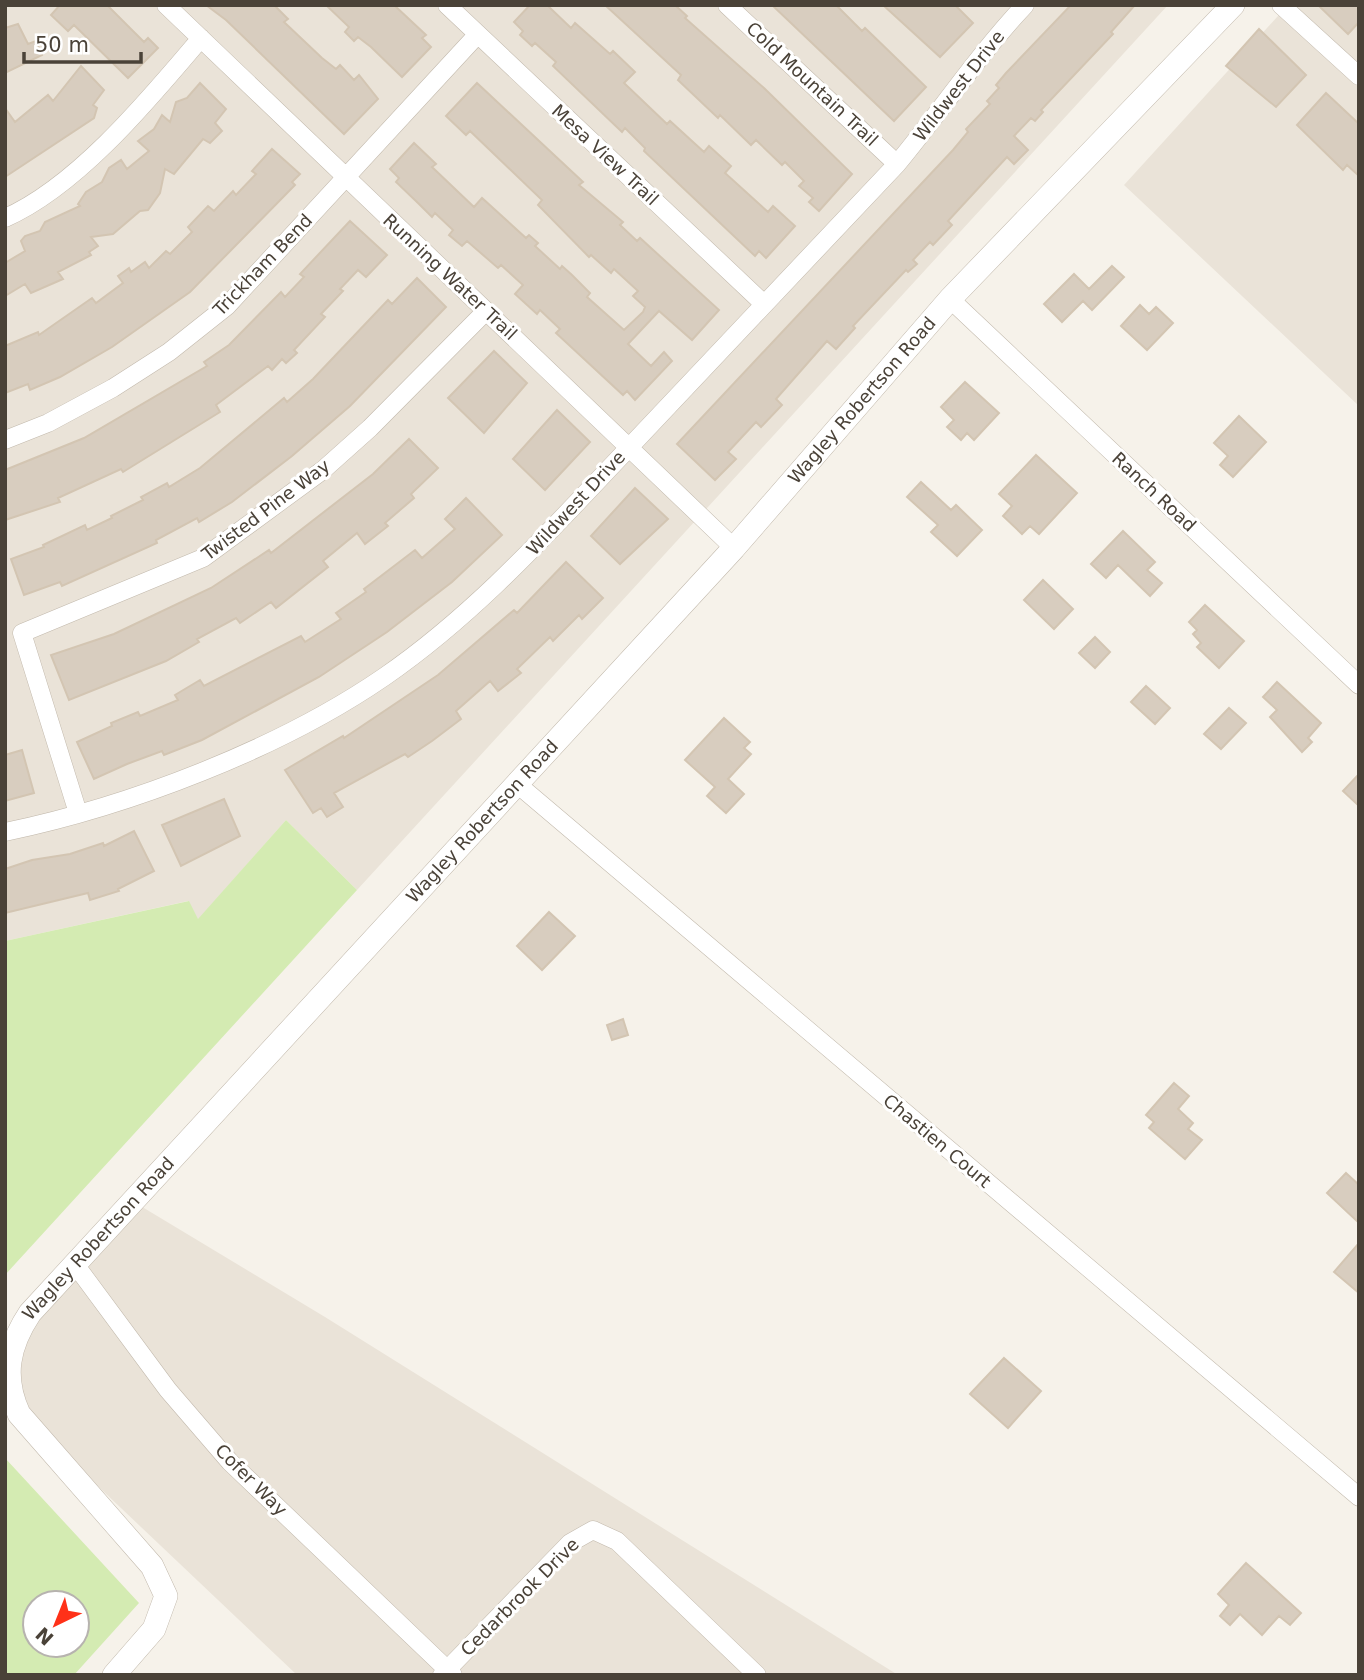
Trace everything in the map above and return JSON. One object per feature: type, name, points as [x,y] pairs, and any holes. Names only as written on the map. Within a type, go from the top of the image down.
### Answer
[{"type":"street","name":"Running Water Trail","points":[[166,5],[345,179],[631,446],[734,548]]},
{"type":"street","name":"Mesa View Trail","points":[[447,5],[764,304]]},
{"type":"street","name":"Cold Mountain Trail","points":[[727,5],[897,163]]},
{"type":"street","name":"Wagley Robertson Road","points":[[114,1675],[154,1629],[164,1608],[164,1588],[152,1566],[28,1427],[15,1406],[9,1386],[9,1360],[16,1336],[30,1313],[734,548],[950,299],[1233,5]]},
{"type":"street","points":[[1282,5],[1358,72]]},
{"type":"street","name":"Wildwest Drive","points":[[5,832],[78,813],[185,779],[329,712],[384,677],[479,603],[897,163],[938,114],[968,69],[1015,9]]},
{"type":"street","name":"Trickham Bend","points":[[5,440],[113,388],[169,352],[227,306],[478,34]]},
{"type":"street","points":[[5,218],[72,174],[140,110],[201,38]]},
{"type":"street","name":"Ranch Road","points":[[950,299],[1359,685]]},
{"type":"street","name":"Twisted Pine Way","points":[[78,813],[22,633],[203,558],[323,470],[370,428],[486,311]]},
{"type":"street","name":"Chastien Court","points":[[516,783],[1359,1497]]},
{"type":"street","name":"Cofer Way","points":[[74,1264],[168,1390],[230,1462],[447,1673]]},
{"type":"street","name":"Cedarbrook Drive","points":[[447,1673],[570,1543],[593,1530],[617,1541],[757,1675]]},
{"type":"shaded area","points":[[5,5],[1168,5],[357,890],[286,820],[198,920],[188,901],[5,941]]},
{"type":"shaded area","points":[[1288,5],[1359,5],[1359,406],[1124,185]]},
{"type":"shaded area","points":[[124,1196],[325,1317],[898,1675],[297,1675],[5,1398],[5,1334]]},
{"type":"green space","points":[[286,820],[357,890],[5,1275],[5,941],[189,901],[198,919]]},
{"type":"green space","points":[[5,1458],[139,1603],[91,1656],[91,1589],[21,1589],[21,1659],[88,1659],[74,1675],[5,1675]]},
{"type":"building","points":[[60,5],[107,5],[144,42],[148,38],[158,48],[128,78],[74,25],[68,31],[51,15]]},
{"type":"building","points":[[206,5],[274,5],[288,19],[284,22],[322,58],[336,69],[340,65],[354,80],[359,75],[378,99],[344,134],[226,20]]},
{"type":"building","points":[[326,5],[394,5],[426,35],[422,38],[431,47],[402,77],[358,37],[354,41],[345,32],[349,27]]},
{"type":"building","points":[[530,5],[547,5],[571,28],[575,23],[610,54],[613,51],[635,72],[624,83],[667,124],[670,121],[704,152],[709,146],[731,166],[725,173],[768,212],[773,206],[795,226],[766,258],[759,251],[755,256],[644,151],[645,148],[625,128],[622,132],[553,66],[556,62],[535,43],[532,46],[520,35],[523,31],[514,22]]},
{"type":"building","points":[[605,5],[675,5],[687,16],[685,18],[764,88],[852,174],[819,211],[809,202],[813,198],[799,186],[804,181],[785,162],[782,165],[756,140],[751,145],[720,115],[718,118],[678,80],[681,75]]},
{"type":"building","points":[[772,5],[836,5],[862,31],[865,28],[926,87],[894,121]]},
{"type":"building","points":[[883,5],[955,5],[973,23],[940,57]]},
{"type":"building","points":[[1071,5],[1135,5],[1111,32],[1113,34],[1041,110],[1043,112],[1035,121],[1031,118],[1014,136],[1028,150],[1014,164],[1007,157],[948,221],[952,225],[933,245],[930,242],[913,260],[917,264],[908,272],[906,270],[853,326],[855,328],[836,349],[827,341],[776,399],[782,405],[761,427],[756,422],[728,452],[736,459],[715,480],[677,444],[953,150],[968,132],[966,129],[990,104],[987,101],[999,88],[996,85]]},
{"type":"building","points":[[1318,5],[1359,5],[1359,22],[1348,34]]},
{"type":"building","points":[[18,24],[28,44],[36,41],[42,55],[5,73],[5,28]]},
{"type":"building","points":[[1259,29],[1306,75],[1276,107],[1226,66]]},
{"type":"building","points":[[81,66],[104,90],[93,105],[97,108],[94,118],[5,177],[5,108],[15,122],[48,95],[53,101]]},
{"type":"building","points":[[200,83],[226,109],[215,123],[222,131],[210,143],[203,139],[174,174],[165,169],[160,193],[148,210],[140,211],[113,234],[91,237],[98,246],[89,252],[91,255],[58,272],[63,279],[31,293],[25,284],[5,296],[5,263],[25,251],[21,241],[25,236],[40,231],[45,222],[80,206],[78,204],[86,192],[102,182],[109,168],[121,160],[127,169],[149,151],[138,141],[154,129],[162,115],[170,122],[176,102],[187,98]]},
{"type":"building","points":[[477,83],[583,182],[579,185],[623,222],[620,225],[637,241],[640,238],[719,310],[692,340],[659,311],[628,344],[651,366],[664,352],[672,361],[635,400],[627,391],[623,395],[556,333],[560,329],[540,310],[537,314],[515,294],[523,285],[501,265],[498,268],[467,241],[462,246],[449,235],[453,230],[435,213],[432,217],[396,182],[399,178],[390,169],[414,143],[436,164],[432,167],[474,207],[482,198],[526,238],[529,235],[538,243],[535,246],[560,269],[562,266],[572,275],[590,293],[587,297],[624,330],[643,312],[645,307],[633,296],[638,291],[614,269],[611,273],[591,255],[589,257],[538,205],[542,200],[470,131],[466,135],[446,116]]},
{"type":"building","points":[[1326,93],[1359,124],[1359,176],[1347,165],[1343,170],[1297,125]]},
{"type":"building","points":[[272,149],[300,174],[292,182],[295,185],[190,292],[112,347],[60,377],[30,390],[28,384],[5,393],[5,346],[38,332],[39,335],[92,298],[96,303],[123,283],[118,276],[129,268],[131,272],[145,262],[149,268],[166,251],[170,254],[192,232],[188,227],[208,206],[214,211],[233,191],[236,195],[256,174],[252,171]]},
{"type":"building","points":[[350,221],[387,255],[366,277],[358,270],[340,289],[343,291],[321,314],[325,317],[294,350],[297,353],[286,363],[282,359],[272,370],[268,366],[216,405],[220,412],[123,472],[121,469],[58,498],[60,502],[5,520],[5,470],[84,438],[207,366],[204,362],[229,345],[281,292],[285,297],[304,277],[300,274]]},
{"type":"building","points":[[1112,266],[1124,277],[1092,310],[1083,301],[1062,322],[1044,304],[1074,274],[1089,289]]},
{"type":"building","points":[[417,278],[446,307],[350,406],[292,456],[232,502],[199,522],[197,518],[156,540],[157,543],[62,586],[60,582],[24,595],[11,559],[44,547],[43,545],[85,525],[87,530],[112,518],[111,516],[143,500],[141,497],[167,483],[169,487],[200,468],[284,398],[287,402],[313,379],[388,300],[392,304]]},
{"type":"building","points":[[1140,305],[1149,314],[1156,307],[1173,323],[1147,350],[1121,326]]},
{"type":"building","points":[[494,351],[527,383],[484,433],[448,398]]},
{"type":"building","points":[[965,382],[999,413],[974,440],[967,433],[961,440],[947,427],[954,420],[941,407]]},
{"type":"building","points":[[557,410],[590,442],[545,490],[513,459]]},
{"type":"building","points":[[1239,416],[1266,442],[1233,477],[1220,465],[1228,456],[1214,443]]},
{"type":"building","points":[[409,439],[438,468],[411,494],[414,498],[385,523],[388,526],[365,544],[357,533],[323,561],[328,567],[276,608],[271,602],[240,623],[236,618],[197,639],[199,642],[166,661],[69,700],[51,655],[114,634],[211,588],[269,550],[271,553],[373,474]]},
{"type":"building","points":[[1036,455],[1077,493],[1039,534],[1030,526],[1022,534],[1003,516],[1012,506],[999,494]]},
{"type":"building","points":[[921,482],[951,510],[956,505],[982,530],[957,556],[931,532],[938,525],[907,497]]},
{"type":"building","points":[[635,488],[668,519],[620,564],[591,536]]},
{"type":"building","points":[[466,498],[502,535],[452,582],[387,632],[319,677],[202,740],[164,755],[162,751],[94,779],[77,742],[112,726],[111,723],[138,712],[140,716],[178,700],[175,695],[200,680],[204,686],[301,636],[305,642],[341,619],[336,613],[366,592],[364,589],[415,550],[422,558],[455,529],[445,519]]},
{"type":"building","points":[[1123,531],[1155,562],[1147,570],[1162,583],[1150,596],[1118,565],[1106,578],[1091,564]]},
{"type":"building","points":[[566,562],[603,598],[582,619],[579,615],[553,641],[550,637],[517,669],[521,673],[498,691],[490,681],[456,711],[461,719],[432,741],[408,757],[405,754],[334,793],[343,807],[327,817],[321,808],[313,813],[285,770],[343,736],[344,738],[438,675],[514,610],[517,613]]},
{"type":"building","points":[[1043,580],[1073,609],[1054,629],[1024,600]]},
{"type":"building","points":[[1205,605],[1244,641],[1219,668],[1197,647],[1201,643],[1193,634],[1197,630],[1189,622]]},
{"type":"building","points":[[1095,637],[1110,652],[1095,668],[1079,653]]},
{"type":"building","points":[[1277,682],[1321,723],[1308,738],[1312,742],[1302,752],[1270,717],[1277,710],[1263,697]]},
{"type":"building","points":[[1146,686],[1170,708],[1155,724],[1131,702]]},
{"type":"building","points":[[1229,708],[1246,723],[1221,749],[1204,734]]},
{"type":"building","points":[[724,718],[750,742],[744,748],[751,754],[728,779],[744,794],[726,813],[707,796],[715,787],[685,760]]},
{"type":"building","points":[[22,750],[34,793],[5,801],[5,755]]},
{"type":"building","points":[[1359,774],[1359,806],[1343,791]]},
{"type":"building","points":[[224,799],[240,836],[181,866],[162,825]]},
{"type":"building","points":[[134,831],[154,871],[118,889],[119,891],[90,900],[88,893],[5,913],[5,869],[32,860],[70,854],[103,843],[104,846]]},
{"type":"building","points":[[549,912],[575,936],[542,970],[517,946]]},
{"type":"building","points":[[623,1019],[628,1035],[612,1040],[607,1025]]},
{"type":"building","points":[[1174,1083],[1189,1096],[1178,1109],[1193,1123],[1188,1129],[1202,1140],[1185,1159],[1149,1128],[1154,1122],[1146,1115]]},
{"type":"building","points":[[1346,1173],[1359,1185],[1359,1223],[1327,1193]]},
{"type":"building","points":[[1359,1243],[1359,1293],[1334,1272]]},
{"type":"building","points":[[1004,1358],[1041,1391],[1008,1428],[970,1394]]},
{"type":"building","points":[[1246,1563],[1301,1613],[1290,1625],[1279,1616],[1262,1635],[1240,1614],[1230,1625],[1220,1616],[1229,1605],[1218,1594]]}]
